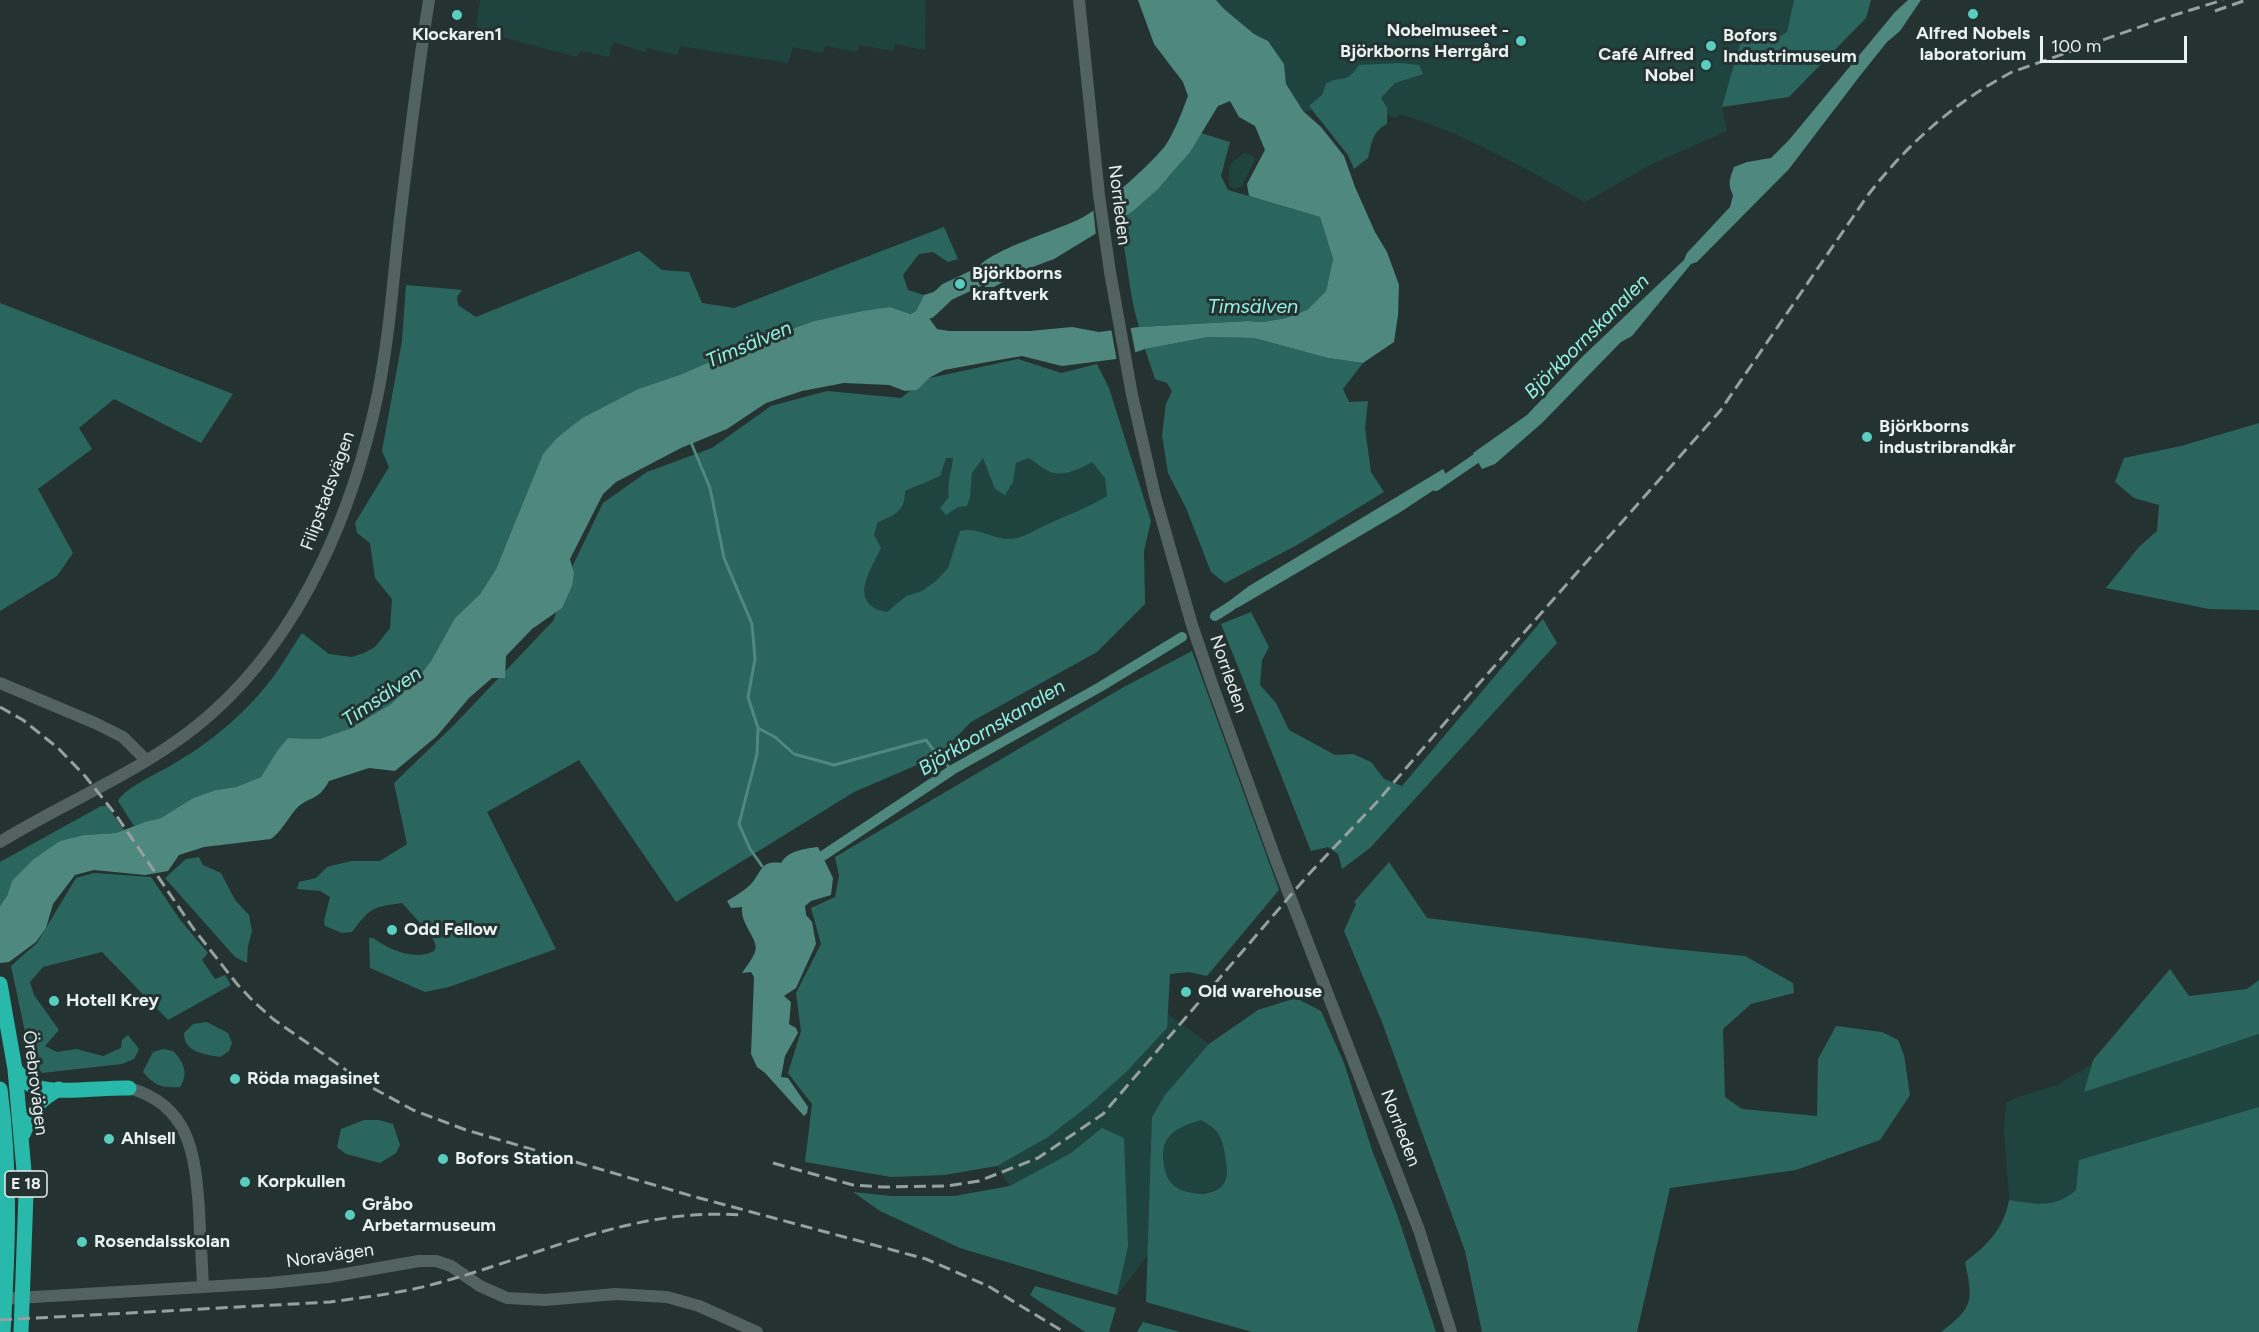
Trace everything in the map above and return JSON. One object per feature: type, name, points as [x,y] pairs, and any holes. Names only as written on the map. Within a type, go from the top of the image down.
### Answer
[{"type":"highway","name":"Örebrovägen","points":[[0,984],[15,1069],[26,1194],[21,1332]]},
{"type":"highway","points":[[15,1069],[30,1085],[59,1089],[129,1088]]},
{"type":"highway","name":"Örebrovägen","points":[[0,1089],[7,1169],[8,1223],[3,1332]]},
{"type":"highway","points":[[22,1136],[34,1107],[59,1089]]},
{"type":"street","name":"Filipstadsvägen","points":[[0,842],[146,760],[211,714],[257,666],[274,644],[305,593],[343,512],[363,452],[378,390],[413,106],[429,0]]},
{"type":"street","name":"Norrleden","points":[[1079,0],[1099,195],[1117,317],[1155,496],[1212,684],[1277,863],[1419,1230],[1451,1332]]},
{"type":"street","points":[[0,683],[123,737],[146,760]]},
{"type":"street","points":[[129,1088],[144,1092],[170,1110],[182,1126],[190,1144],[196,1176],[204,1287]]},
{"type":"street","name":"Noravägen","points":[[0,1299],[303,1280],[419,1261],[451,1266],[480,1286],[507,1298],[545,1300],[616,1294],[667,1297],[699,1306],[757,1332]]},
{"type":"shaded area","points":[[480,0],[926,0],[925,50],[895,44],[893,51],[860,45],[857,52],[825,46],[823,53],[793,47],[788,63],[680,46],[677,55],[647,48],[645,52],[613,42],[609,57],[580,51],[577,57],[509,39],[476,27]]},
{"type":"shaded area","points":[[1216,0],[1794,0],[1787,32],[1771,42],[1722,107],[1727,131],[1650,165],[1585,202],[1471,141],[1399,114],[1397,118],[1353,105],[1303,112],[1286,84],[1284,64],[1268,41],[1254,34]]},
{"type":"shaded area","points":[[1794,0],[1871,0],[1866,18],[1789,97],[1722,107],[1741,41],[1771,42],[1787,32]]},
{"type":"shaded area","points":[[1400,63],[1419,65],[1423,74],[1395,83],[1381,98],[1387,108],[1387,124],[1375,134],[1368,158],[1354,169],[1348,155],[1309,106],[1322,95],[1326,84],[1346,78],[1359,65]]},
{"type":"shaded area","points":[[1201,133],[1230,142],[1221,176],[1228,190],[1320,217],[1333,259],[1326,291],[1307,310],[1286,318],[1263,322],[1139,327],[1118,219],[1131,211],[1165,181]]},
{"type":"shaded area","points":[[1245,153],[1252,155],[1255,159],[1242,186],[1235,189],[1229,185],[1230,166]]},
{"type":"shaded area","points":[[944,227],[958,259],[948,262],[933,252],[919,254],[903,275],[908,290],[924,295],[916,311],[909,314],[890,307],[814,321],[748,345],[682,374],[638,389],[582,418],[543,455],[496,569],[480,594],[455,618],[431,661],[419,677],[391,704],[349,729],[319,739],[288,738],[261,777],[236,787],[216,790],[193,798],[161,818],[134,826],[118,801],[122,796],[135,785],[175,763],[224,729],[271,680],[302,633],[329,654],[352,657],[375,647],[390,628],[392,599],[375,578],[370,543],[357,533],[355,523],[389,467],[382,451],[402,341],[406,285],[462,290],[457,297],[458,305],[476,317],[639,251],[662,270],[689,272],[702,303],[734,308]]},
{"type":"shaded area","points":[[0,303],[233,394],[201,443],[114,399],[79,428],[92,449],[38,489],[73,553],[57,576],[0,611]]},
{"type":"shaded area","points":[[1208,337],[1254,338],[1328,358],[1363,363],[1343,389],[1349,402],[1368,401],[1365,428],[1371,472],[1384,492],[1297,545],[1225,583],[1211,572],[1186,508],[1168,473],[1162,435],[1166,404],[1172,391],[1167,383],[1155,379],[1145,349]]},
{"type":"shaded area","points":[[1018,359],[1061,373],[1097,364],[1109,388],[1151,521],[1144,551],[1145,604],[1097,652],[971,722],[938,756],[854,792],[676,902],[579,760],[487,812],[556,949],[449,987],[425,992],[370,968],[369,938],[402,953],[418,955],[434,951],[436,946],[431,935],[402,903],[372,910],[352,932],[342,933],[325,926],[324,921],[330,897],[320,891],[297,889],[299,882],[316,878],[327,867],[351,861],[380,861],[407,844],[394,783],[453,726],[553,621],[574,563],[603,503],[647,472],[712,448],[771,406],[827,391],[901,398],[925,379]],"holes":[[[946,458],[953,458],[949,497],[940,508],[946,515],[958,507],[967,506],[972,473],[983,458],[995,489],[1005,495],[1013,482],[1016,463],[1029,458],[1050,472],[1060,474],[1072,472],[1092,462],[1105,478],[1107,496],[1017,538],[1005,539],[977,531],[960,531],[948,568],[936,581],[922,591],[906,596],[887,612],[876,609],[867,601],[865,586],[881,548],[874,535],[878,522],[901,508],[905,491],[940,476]]]},
{"type":"shaded area","points":[[2259,423],[2259,610],[2209,609],[2106,588],[2139,547],[2157,531],[2159,505],[2134,498],[2115,482],[2124,458],[2181,446]]},
{"type":"shaded area","points":[[983,457],[995,489],[1013,482],[1016,463],[1029,458],[1050,472],[1060,474],[1072,472],[1092,462],[1105,478],[1108,496],[1017,538],[1005,539],[972,530],[961,531],[948,568],[936,581],[921,592],[906,596],[887,612],[874,608],[867,601],[865,587],[870,570],[881,548],[874,535],[878,522],[905,491],[919,485],[946,458],[953,458],[952,476],[947,487],[970,497],[972,473]]},
{"type":"shaded area","points":[[1251,612],[1269,647],[1262,660],[1260,685],[1276,703],[1289,730],[1335,755],[1353,754],[1371,762],[1384,779],[1402,786],[1543,619],[1557,643],[1370,848],[1342,869],[1338,854],[1328,847],[1311,851],[1221,624]]},
{"type":"shaded area","points":[[1192,651],[1279,890],[1207,976],[1189,972],[1170,974],[1167,1028],[1125,1073],[1048,1137],[997,1166],[944,1175],[891,1177],[805,1162],[812,1104],[788,1073],[801,1031],[796,993],[821,944],[811,908],[835,897],[839,876],[835,857],[1122,688]]},
{"type":"shaded area","points":[[101,806],[107,806],[124,830],[116,833],[85,835],[12,881],[7,896],[0,906],[0,862]]},
{"type":"shaded area","points":[[199,857],[203,865],[221,873],[235,900],[249,915],[252,931],[247,963],[235,957],[165,878],[186,859]]},
{"type":"shaded area","points":[[1389,862],[1427,918],[1662,948],[1745,956],[1793,983],[1794,993],[1751,1004],[1723,1029],[1725,1097],[1742,1109],[1817,1116],[1818,1059],[1836,1026],[1882,1032],[1898,1040],[1904,1055],[1910,1095],[1880,1140],[1796,1170],[1670,1188],[1637,1332],[1482,1332],[1465,1251],[1382,1022],[1344,931],[1356,904],[1354,902]]},
{"type":"shaded area","points":[[94,873],[151,877],[181,921],[208,953],[202,960],[215,979],[225,975],[231,985],[168,1020],[102,952],[43,967],[30,982],[34,995],[59,1030],[45,1046],[57,1052],[76,1049],[103,1056],[121,1048],[122,1040],[128,1035],[139,1049],[134,1059],[122,1064],[42,1073],[31,1060],[11,966],[37,943],[76,878]]},
{"type":"shaded area","points":[[2170,969],[2189,996],[2247,989],[2259,980],[2259,1034],[2084,1092],[2093,1060]]},
{"type":"shaded area","points":[[1142,995],[1209,1044],[1201,1119],[1214,1126],[1220,1137],[1227,1172],[1226,1180],[1218,1189],[1196,1193],[1117,1295],[1070,1282],[997,1166],[992,1116]]},
{"type":"shaded area","points":[[1296,998],[1321,1011],[1344,1063],[1436,1332],[1252,1332],[1146,1302],[1152,1117],[1165,1095],[1209,1044],[1258,1010]],"holes":[[[1201,1120],[1215,1130],[1222,1143],[1227,1167],[1226,1178],[1223,1185],[1209,1193],[1184,1191],[1171,1183],[1166,1174],[1163,1157],[1166,1142],[1169,1136],[1186,1125]]]},
{"type":"shaded area","points":[[207,1022],[228,1033],[232,1043],[229,1051],[220,1057],[191,1049],[185,1040],[184,1033],[193,1024]]},
{"type":"shaded area","points":[[2259,1034],[2259,1107],[2079,1160],[2076,1190],[2052,1203],[2036,1204],[2009,1200],[2004,1130],[2006,1103],[2057,1085],[2092,1064],[2085,1091]]},
{"type":"shaded area","points":[[163,1049],[173,1051],[180,1059],[185,1073],[180,1087],[159,1085],[143,1072],[153,1052]]},
{"type":"shaded area","points":[[2259,1107],[2259,1332],[1941,1332],[1965,1309],[1970,1295],[1965,1262],[1994,1235],[2007,1210],[2009,1200],[2036,1204],[2052,1203],[2076,1190],[2079,1160]]},
{"type":"shaded area","points":[[364,1120],[379,1120],[393,1124],[400,1145],[396,1153],[380,1163],[346,1154],[337,1147],[341,1129]]},
{"type":"shaded area","points":[[1102,1128],[1124,1138],[1128,1246],[1117,1295],[960,1248],[880,1211],[853,1192],[891,1196],[954,1196],[1010,1186],[1071,1153]]},
{"type":"shaded area","points":[[1035,1286],[1116,1308],[1109,1332],[1085,1332],[1030,1295]]},
{"type":"shaded area","points":[[1143,1322],[1180,1332],[1137,1332]]},
{"type":"water","name":"Timsälven","points":[[1138,0],[1216,0],[1254,34],[1268,41],[1284,64],[1286,84],[1303,111],[1321,127],[1344,156],[1375,232],[1387,252],[1399,285],[1394,342],[1363,363],[1328,358],[1254,338],[1208,337],[1145,349],[1116,359],[1062,366],[1022,356],[993,361],[944,370],[929,378],[917,390],[905,391],[889,385],[844,383],[802,391],[766,403],[727,429],[681,448],[616,482],[603,494],[570,559],[574,573],[572,586],[562,608],[532,629],[506,656],[505,678],[492,678],[469,698],[437,736],[395,771],[369,768],[329,781],[317,796],[296,809],[271,839],[204,847],[179,855],[168,871],[145,875],[94,870],[75,875],[53,904],[46,928],[36,942],[9,962],[0,963],[0,906],[7,896],[12,881],[34,859],[60,841],[85,835],[116,833],[161,818],[193,798],[216,790],[236,787],[261,777],[288,738],[319,739],[349,729],[391,704],[419,677],[431,661],[455,618],[480,594],[496,569],[543,454],[557,438],[582,418],[638,389],[682,374],[748,345],[814,321],[890,307],[910,314],[916,311],[924,295],[943,289],[947,297],[938,306],[940,310],[929,318],[937,329],[949,331],[1030,331],[1072,327],[1099,332],[1139,327],[1263,322],[1286,318],[1307,310],[1326,291],[1333,259],[1320,217],[1249,196],[1247,184],[1265,150],[1255,126],[1239,117],[1230,101],[1218,106],[1190,152],[1158,189],[1133,211],[1054,259],[1022,271],[994,287],[985,287],[976,271],[982,263],[1008,248],[1075,221],[1094,210],[1139,173],[1168,141],[1188,96],[1183,82],[1154,44]]},
{"type":"water","points":[[1908,0],[1921,0],[1900,31],[1887,42],[1789,169],[1697,262],[1691,264],[1632,336],[1621,342],[1542,423],[1495,464],[1482,469],[1473,453],[1527,415],[1582,357],[1684,260],[1687,253],[1730,207],[1733,195],[1730,181],[1734,167],[1771,158],[1789,140],[1895,12]]},
{"type":"water","points":[[1443,469],[1449,480],[1399,513],[1239,607],[1219,614],[1220,608],[1249,586]]},
{"type":"water","points":[[818,847],[833,878],[831,895],[811,901],[805,906],[806,915],[812,922],[816,944],[796,988],[784,996],[791,1002],[789,1024],[796,1028],[798,1033],[785,1056],[781,1077],[788,1078],[808,1107],[804,1116],[757,1067],[751,1054],[754,977],[751,972],[742,973],[756,947],[744,920],[742,907],[731,908],[727,901],[751,884],[765,865],[781,863],[788,855]]},
{"type":"pier","points":[[1111,192],[1115,224],[1096,236],[1093,207]]},
{"type":"pier","points":[[1130,325],[1136,356],[1117,362],[1111,328]]},
{"type":"waterway","points":[[928,310],[947,292],[1002,266]]},
{"type":"waterway","points":[[690,440],[710,488],[724,558],[752,624],[755,659],[748,697],[758,728],[757,754],[739,824],[750,849],[762,866]]},
{"type":"waterway","name":"Björkbornskanalen","points":[[1436,486],[1487,451]]},
{"type":"waterway","name":"Björkbornskanalen","points":[[1215,616],[1231,606]]},
{"type":"waterway","name":"Björkbornskanalen","points":[[824,855],[952,770],[1100,687],[1182,637]]},
{"type":"waterway","points":[[758,728],[775,737],[794,754],[834,765],[926,740],[938,756]]},
{"type":"waterway","points":[[946,764],[952,770]]},
{"type":"railway","points":[[773,1163],[853,1185],[947,1186],[979,1181],[1038,1158],[1103,1114],[1308,875],[1377,802],[1720,411],[1868,195],[1916,141],[1952,110],[2012,72],[2223,0]]},
{"type":"railway","points":[[2215,11],[2246,0]]},
{"type":"railway","points":[[0,707],[23,720],[58,748],[85,776],[116,815],[193,928],[254,1002],[273,1019],[369,1086],[413,1110],[466,1130],[692,1196],[926,1259],[988,1286],[1064,1332]]},
{"type":"railway","points":[[0,1320],[330,1302],[438,1283],[625,1226],[663,1218],[740,1215]]},
{"type":"place","name":"Alfred Nobels laboratorium","points":[[1973,14]]},
{"type":"place","name":"Klockaren1","points":[[457,15]]},
{"type":"place","name":"Nobelmuseet - Björkborns Herrgård","points":[[1521,41]]},
{"type":"place","name":"Bofors Industrimuseum","points":[[1711,46]]},
{"type":"place","name":"Café Alfred Nobel","points":[[1706,65]]},
{"type":"place","name":"Björkborns kraftverk","points":[[960,284]]},
{"type":"place","name":"Björkborns industribrandkår","points":[[1867,437]]},
{"type":"place","name":"Odd Fellow","points":[[392,930]]},
{"type":"place","name":"Old warehouse","points":[[1186,992]]},
{"type":"place","name":"Hotell Krey","points":[[54,1001]]},
{"type":"place","name":"Röda magasinet","points":[[235,1079]]},
{"type":"place","name":"Ahlsell","points":[[109,1139]]},
{"type":"place","name":"Bofors Station","points":[[443,1159]]},
{"type":"place","name":"Korpkullen","points":[[245,1182]]},
{"type":"place","name":"Gråbo Arbetarmuseum","points":[[350,1215]]},
{"type":"place","name":"Rosendalsskolan","points":[[82,1242]]}]
